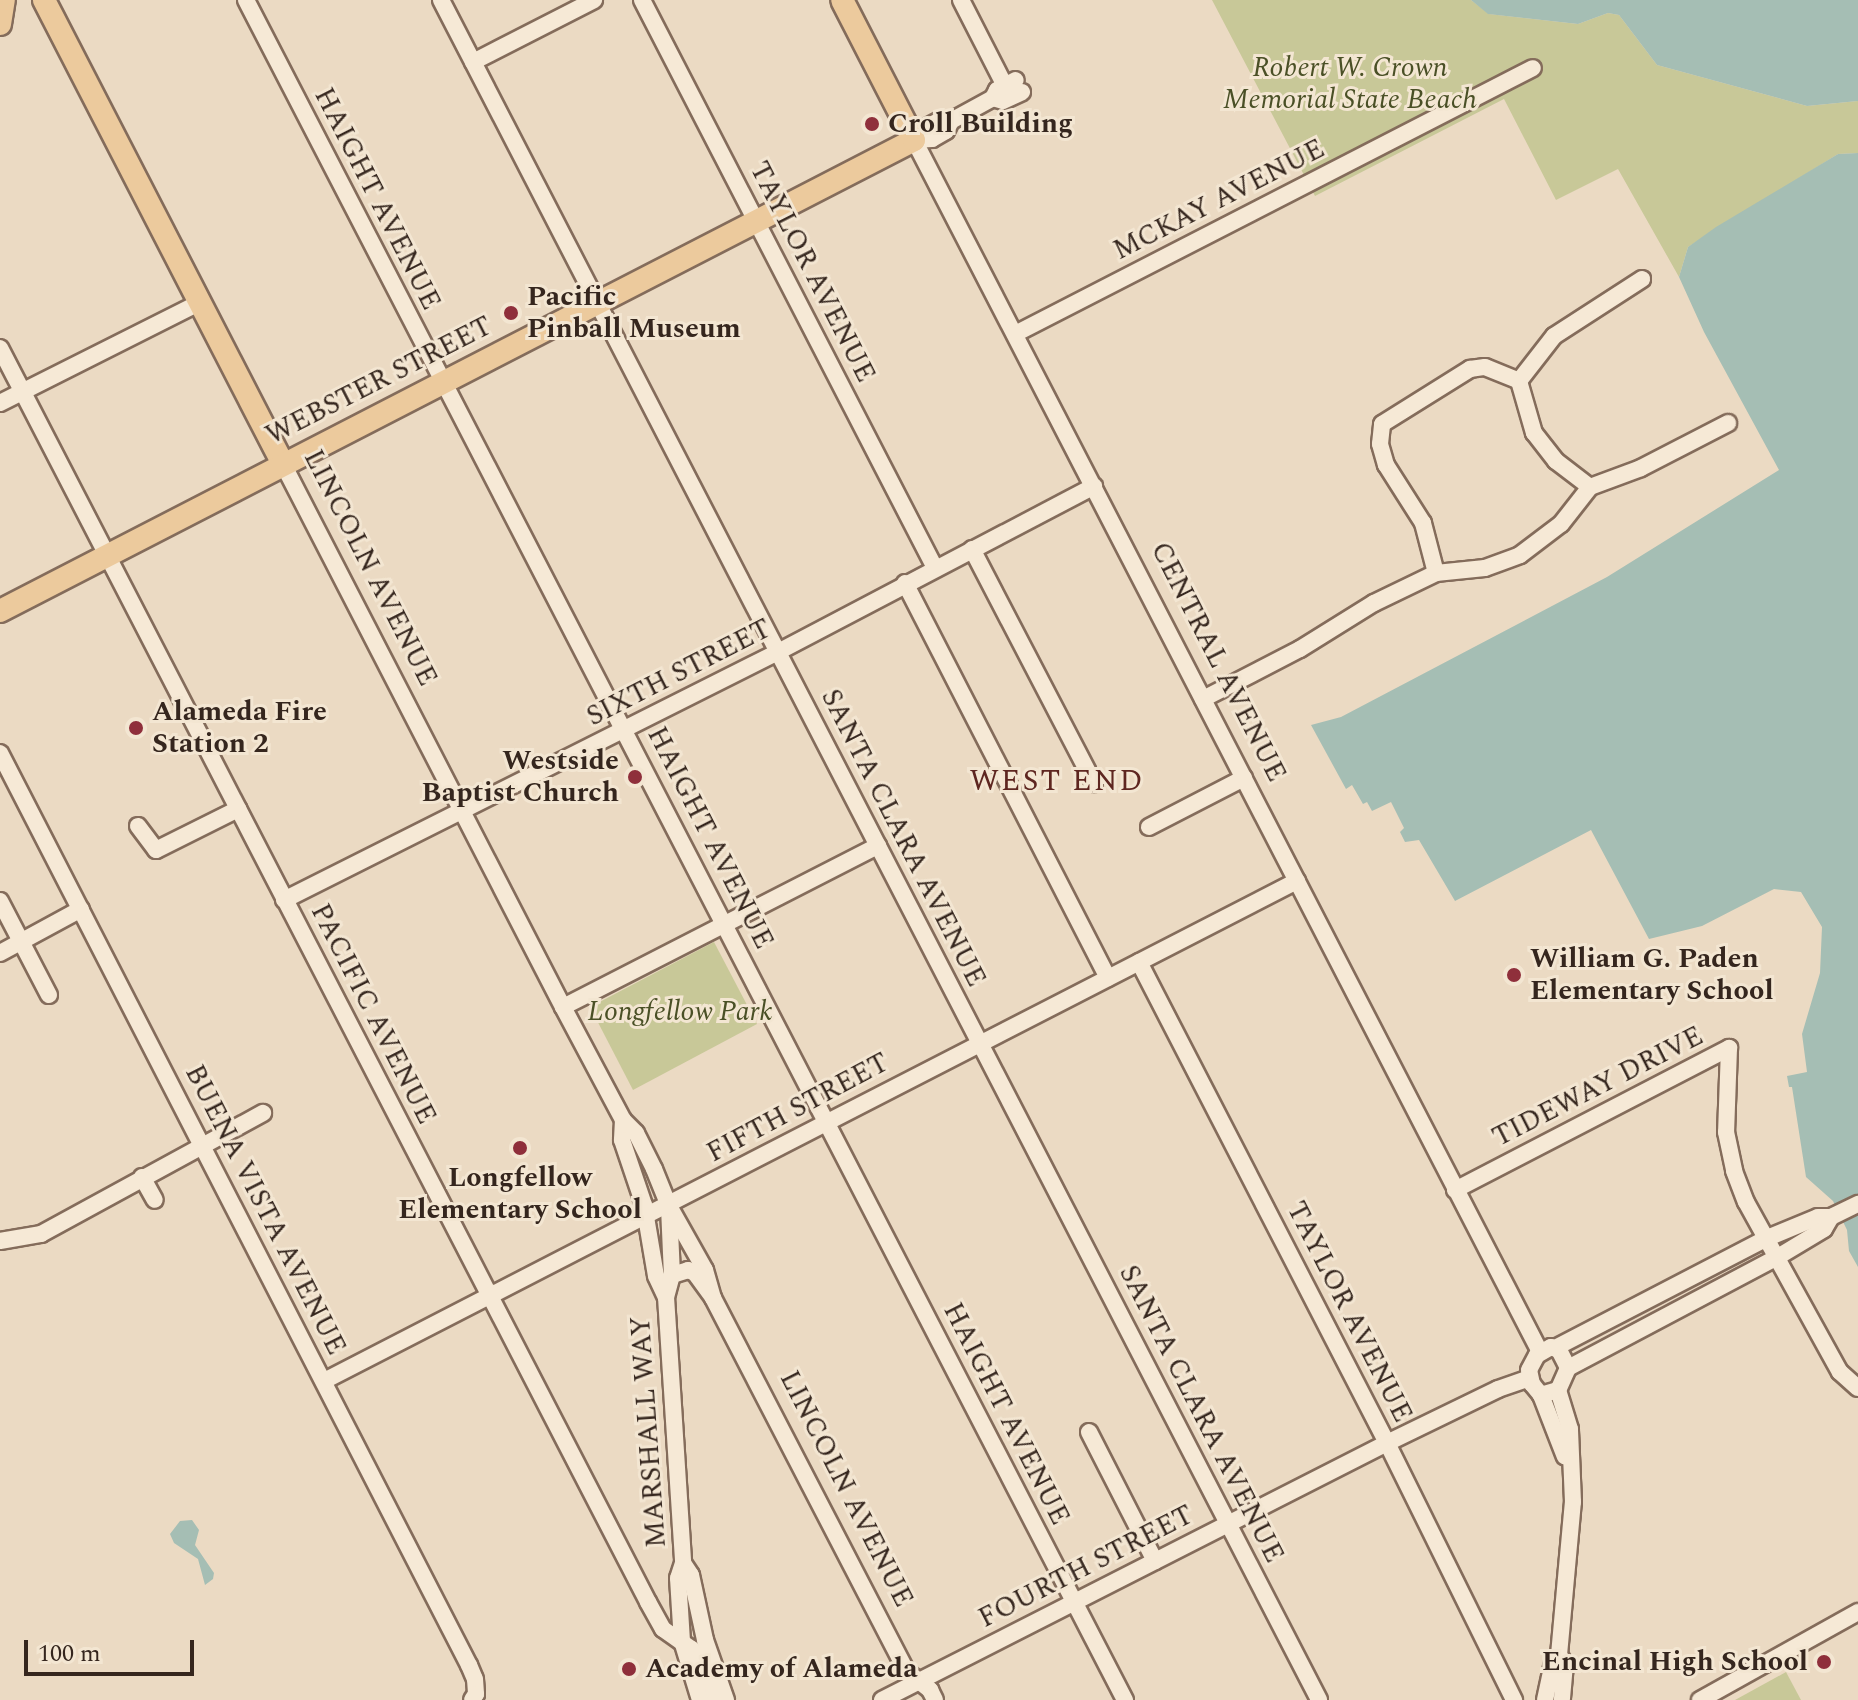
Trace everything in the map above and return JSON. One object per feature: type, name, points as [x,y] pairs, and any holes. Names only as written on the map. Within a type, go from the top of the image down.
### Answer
[{"type":"main road","points":[[0,24],[4,0]]},
{"type":"main road","name":"LINCOLN AVENUE","points":[[44,0],[283,464]]},
{"type":"main road","name":"CENTRAL AVENUE","points":[[847,1],[914,140]]},
{"type":"main road","name":"WEBSTER STREET","points":[[0,611],[914,140]]},
{"type":"street","name":"HAIGHT AVENUE","points":[[246,0],[1125,1700]]},
{"type":"street","name":"SANTA CLARA AVENUE","points":[[441,0],[1319,1700]]},
{"type":"street","points":[[473,62],[594,0]]},
{"type":"street","name":"TAYLOR AVENUE","points":[[642,0],[935,568]]},
{"type":"street","name":"WEBSTER STREET","points":[[914,140],[940,120],[951,121],[1009,89],[961,0]]},
{"type":"street","name":"MCKAY AVENUE","points":[[1015,334],[1533,68]]},
{"type":"street","name":"CENTRAL AVENUE","points":[[914,140],[1455,1190],[1547,1350]]},
{"type":"street","points":[[1519,381],[1554,336],[1642,279]]},
{"type":"street","points":[[0,403],[201,302]]},
{"type":"street","name":"PACIFIC AVENUE","points":[[0,348],[663,1629],[682,1641],[700,1700]]},
{"type":"street","points":[[1436,573],[1423,523],[1386,465],[1380,444],[1382,424],[1470,369],[1485,367],[1519,381]]},
{"type":"street","points":[[1519,381],[1534,433],[1556,461],[1590,487]]},
{"type":"street","points":[[1203,699],[1300,649],[1374,603],[1436,573],[1485,568],[1520,555],[1561,524],[1590,487],[1641,468],[1728,423]]},
{"type":"street","name":"LINCOLN AVENUE","points":[[283,464],[563,1007],[623,1120],[636,1133],[669,1206],[705,1270],[713,1298]]},
{"type":"street","name":"SIXTH STREET","points":[[284,900],[778,652],[1094,486]]},
{"type":"street","points":[[972,549],[1094,783]]},
{"type":"street","points":[[905,583],[1108,978]]},
{"type":"street","name":"BUENA VISTA AVENUE","points":[[0,753],[469,1665],[474,1697]]},
{"type":"street","points":[[1149,827],[1244,778]]},
{"type":"street","points":[[138,826],[156,850],[238,809]]},
{"type":"street","points":[[563,1007],[878,846]]},
{"type":"street","name":"FIFTH STREET","points":[[324,1381],[1297,881]]},
{"type":"street","points":[[0,901],[49,995]]},
{"type":"street","points":[[0,953],[81,909]]},
{"type":"street","name":"TAYLOR AVENUE","points":[[1139,962],[1387,1443],[1512,1694],[1528,1700]]},
{"type":"street","name":"TIDEWAY DRIVE","points":[[1455,1190],[1729,1048],[1726,1132],[1734,1171],[1765,1239],[1840,1372],[1858,1388]]},
{"type":"street","points":[[0,1241],[41,1234],[263,1113]]},
{"type":"street","name":"LINCOLN AVENUE","points":[[623,1120],[622,1140],[647,1217]]},
{"type":"street","points":[[629,1156],[669,1206]]},
{"type":"street","points":[[142,1177],[155,1200]]},
{"type":"street","points":[[1571,1474],[1541,1395],[1530,1378],[1532,1362],[1547,1350],[1765,1239],[1818,1217],[1831,1217],[1858,1204]]},
{"type":"street","name":"MARSHALL WAY","points":[[669,1206],[672,1275],[666,1297],[683,1563],[678,1578],[682,1641]]},
{"type":"street","name":"MARSHALL WAY","points":[[647,1217],[656,1276],[666,1297]]},
{"type":"street","points":[[1568,1368],[1776,1258],[1824,1229],[1831,1217]]},
{"type":"street","name":"LINCOLN AVENUE","points":[[672,1275],[688,1270],[695,1273],[713,1298],[906,1671],[930,1690],[935,1700]]},
{"type":"street","points":[[1545,1700],[1553,1661],[1559,1655],[1572,1526],[1570,1429],[1558,1390],[1568,1368],[1566,1358],[1547,1350]]},
{"type":"street","name":"FOURTH STREET","points":[[882,1700],[1387,1443],[1498,1389],[1530,1378]]},
{"type":"street","points":[[1541,1395],[1558,1390]]},
{"type":"street","points":[[1089,1432],[1155,1561]]},
{"type":"street","name":"MARSHALL WAY","points":[[683,1563],[691,1575],[705,1640],[726,1700]]},
{"type":"street","points":[[1700,1700],[1858,1612]]},
{"type":"street","points":[[682,1641],[692,1649],[715,1700]]},
{"type":"street","points":[[1559,1655],[1565,1664],[1562,1700]]},
{"type":"green space","name":"Robert W. Crown Memorial State Beach","points":[[1212,0],[1471,0],[1489,14],[1578,24],[1608,13],[1619,15],[1657,65],[1807,106],[1858,101],[1858,153],[1838,154],[1688,247],[1679,277],[1618,169],[1556,200],[1504,99],[1315,196]]},
{"type":"green space","name":"Longfellow Park","points":[[714,942],[757,1024],[633,1090],[590,1007]]},
{"type":"green space","points":[[1786,1672],[1801,1700],[1735,1700]]},
{"type":"shaded area","points":[[1471,0],[1858,0],[1858,101],[1807,106],[1657,65],[1619,15],[1608,13],[1578,24],[1488,14]]},
{"type":"shaded area","points":[[1858,153],[1858,1267],[1849,1251],[1847,1230],[1833,1201],[1806,1177],[1792,1087],[1789,1087],[1787,1076],[1807,1072],[1802,1034],[1820,973],[1822,927],[1801,892],[1774,889],[1702,926],[1649,939],[1591,830],[1455,901],[1419,840],[1405,842],[1400,832],[1404,828],[1391,802],[1372,811],[1367,802],[1363,804],[1352,785],[1346,789],[1311,725],[1341,717],[1607,577],[1779,470],[1704,332],[1679,277],[1688,247],[1716,227],[1838,154]]},
{"type":"shaded area","points":[[192,1520],[199,1530],[195,1545],[214,1573],[213,1579],[205,1585],[198,1559],[174,1543],[170,1534],[180,1521]]},
{"type":"place","name":"Croll Building","points":[[872,124]]},
{"type":"place","name":"Pacific Pinball Museum","points":[[511,313]]},
{"type":"place","name":"Alameda Fire Station 2","points":[[136,728]]},
{"type":"place","name":"Westside Baptist Church","points":[[635,777]]},
{"type":"place","name":"William G. Paden Elementary School","points":[[1514,975]]},
{"type":"place","name":"Longfellow Elementary School","points":[[520,1148]]},
{"type":"place","name":"Encinal High School","points":[[1824,1662]]},
{"type":"place","name":"Academy of Alameda","points":[[629,1669]]},
{"type":"district","name":"WEST END","points":[[1057,781]]}]
